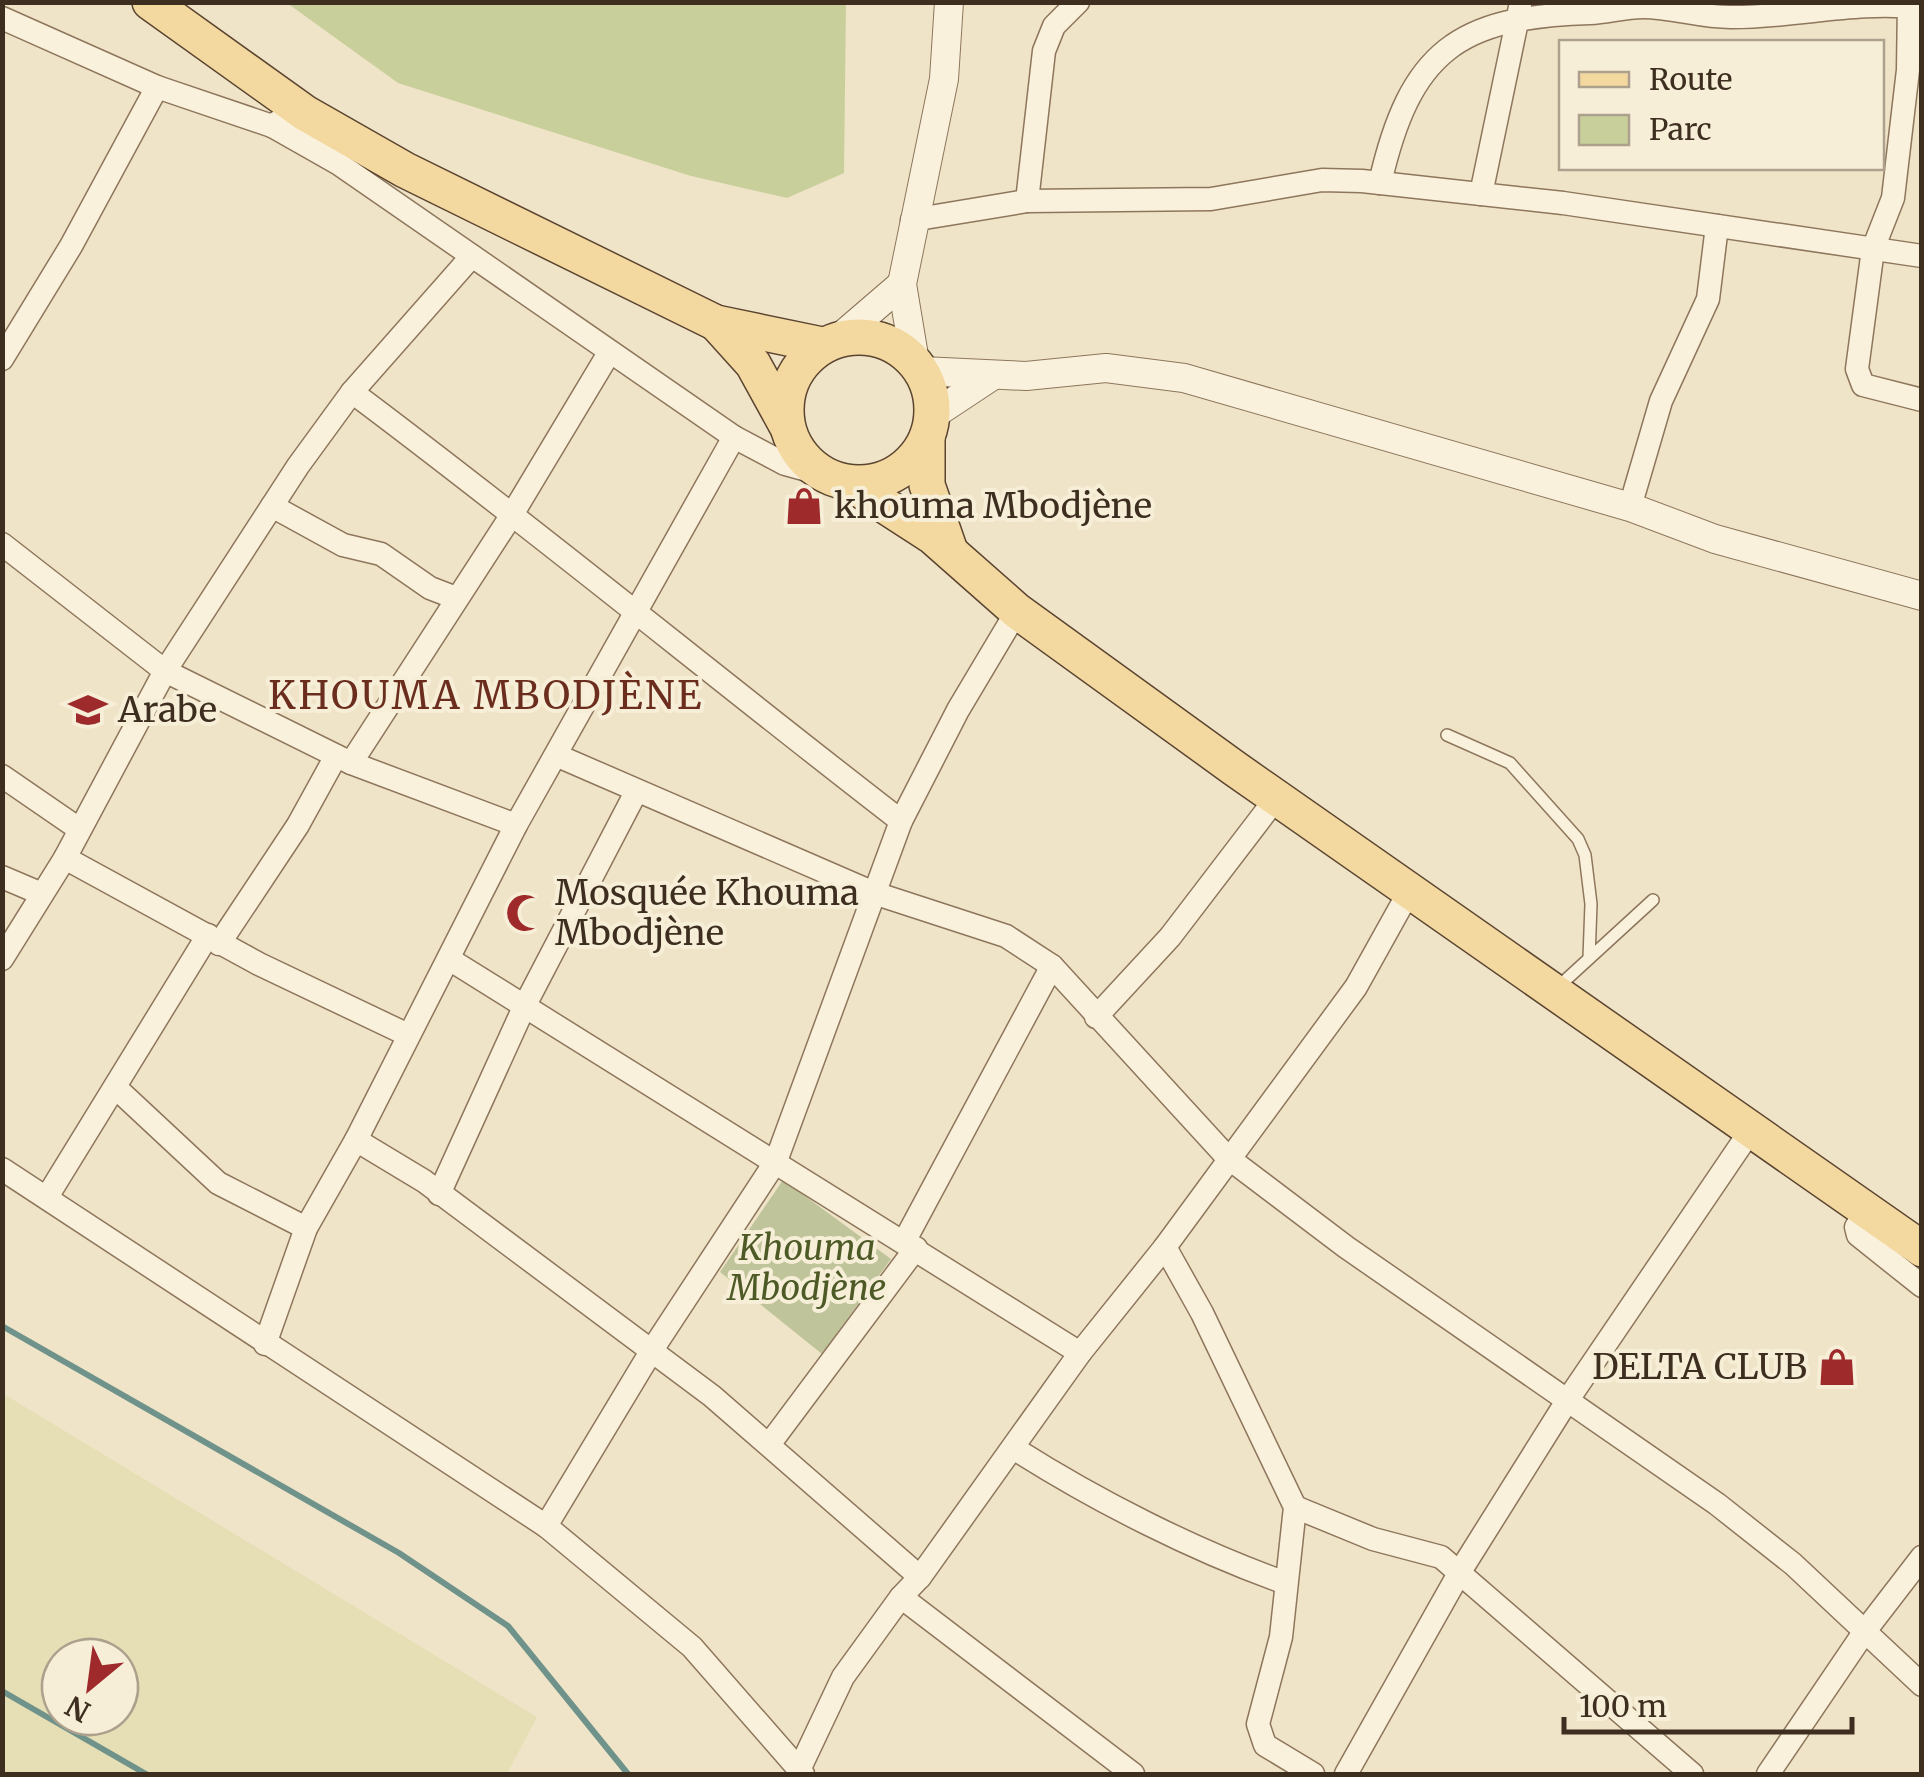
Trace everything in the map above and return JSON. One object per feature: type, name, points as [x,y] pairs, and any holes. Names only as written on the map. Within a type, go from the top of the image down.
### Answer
[{"type":"main road","points":[[150,2],[305,113],[405,170],[716,323],[830,342],[880,339],[918,366],[931,392],[926,485],[950,552]]},
{"type":"main road","points":[[716,323],[753,364],[800,454],[950,552],[1017,611],[1552,993],[1922,1249]]},
{"type":"main road","points":[[786,424],[786,394],[799,366],[830,342]]},
{"type":"main road","points":[[837,479],[874,482],[896,474],[914,458],[930,427]]},
{"type":"street","points":[[949,2],[944,79],[920,203],[912,220],[902,284],[918,366],[992,376],[1106,368],[1184,378],[1630,507],[1715,539],[1922,596]]},
{"type":"street","points":[[1027,202],[1044,51],[1054,26],[1078,2]]},
{"type":"street","points":[[1380,183],[1392,129],[1427,69],[1447,49],[1519,10],[1646,7],[1702,18],[1768,17],[1840,4],[1913,6],[1893,198],[1874,248],[1857,368],[1863,384],[1922,400]]},
{"type":"street","points":[[1481,194],[1519,10]]},
{"type":"street","points":[[2,18],[157,86],[272,126],[339,164],[734,437],[785,464],[837,479]]},
{"type":"street","points":[[4,351],[71,246],[157,86]]},
{"type":"street","points":[[272,126],[305,113]]},
{"type":"street","points":[[912,220],[1027,202],[1211,199],[1322,180],[1481,194],[1922,256]]},
{"type":"street","points":[[1630,507],[1660,401],[1708,299],[1717,226]]},
{"type":"street","points":[[2,960],[65,858],[164,671],[272,506],[352,392],[472,256]]},
{"type":"street","points":[[830,342],[902,284]]},
{"type":"street","points":[[47,1197],[214,939],[298,825],[514,513],[609,354]]},
{"type":"street","points":[[930,427],[992,376]]},
{"type":"street","points":[[352,392],[514,513],[637,616],[901,821]]},
{"type":"street","points":[[264,1344],[306,1228],[356,1140],[406,1034],[449,959],[516,825],[637,616],[734,437]]},
{"type":"street","points":[[272,506],[343,545],[381,554],[430,588],[456,598]]},
{"type":"street","points":[[2,544],[164,671],[343,760],[516,825]]},
{"type":"street","points":[[546,1526],[652,1350],[776,1161],[901,821],[958,710],[1017,611]]},
{"type":"street","points":[[558,756],[874,893],[1006,936],[1052,966],[1227,1158],[1346,1247],[1732,1516],[1793,1564],[1922,1686]]},
{"type":"street","points":[[2,776],[79,829]]},
{"type":"street","points":[[439,1194],[524,1005],[636,792]]},
{"type":"street","points":[[1096,1018],[1170,937],[1277,797]]},
{"type":"street","points":[[65,858],[214,939],[406,1034]]},
{"type":"street","points":[[2,877],[42,894]]},
{"type":"street","points":[[2,1169],[546,1526],[692,1647],[801,1772],[842,1677],[1016,1449],[1080,1353],[1165,1247],[1356,987],[1410,890]]},
{"type":"street","points":[[449,959],[1080,1353]]},
{"type":"street","points":[[771,1442],[910,1245],[1052,966]]},
{"type":"street","points":[[115,1087],[218,1183],[306,1228]]},
{"type":"street","points":[[1346,1774],[1461,1570],[1568,1401],[1751,1130]]},
{"type":"street","points":[[356,1140],[439,1194],[771,1442],[920,1577]]},
{"type":"street","points":[[1869,1210],[1856,1227],[1858,1235],[1922,1286]]},
{"type":"street","points":[[1165,1247],[1202,1312],[1294,1507],[1282,1637],[1258,1724],[1265,1744],[1314,1774]]},
{"type":"street","points":[[1016,1449],[1069,1483],[1231,1562],[1286,1583]]},
{"type":"street","points":[[1294,1507],[1372,1540],[1441,1557],[1461,1570],[1692,1774]]},
{"type":"street","points":[[1768,1774],[1865,1631],[1922,1557]]},
{"type":"street","points":[[901,1596],[1132,1774]]},
{"type":"lane","points":[[1448,735],[1510,763],[1578,839],[1585,855],[1590,904],[1588,958]]},
{"type":"lane","points":[[1552,993],[1653,900]]},
{"type":"shaded area","points":[[2,1393],[537,1717],[507,1774],[3,1774]]},
{"type":"green space","points":[[287,3],[846,3],[844,173],[787,198],[691,176],[398,83]]},
{"type":"green space","name":"Khouma Mbodjène","points":[[783,1180],[891,1259],[822,1354],[720,1272]]},
{"type":"waterway","points":[[2,1326],[399,1553],[508,1626],[628,1774]]},
{"type":"waterway","points":[[2,1691],[146,1774]]},
{"type":"place","name":"khouma Mbodjène","points":[[804,506]]},
{"type":"place","name":"Arabe","points":[[88,710]]},
{"type":"place","name":"Mosquée Khouma Mbodjène","points":[[525,913]]},
{"type":"place","name":"DELTA CLUB","points":[[1837,1367]]},
{"type":"district","name":"KHOUMA MBODJÈNE","points":[[486,696]]}]
